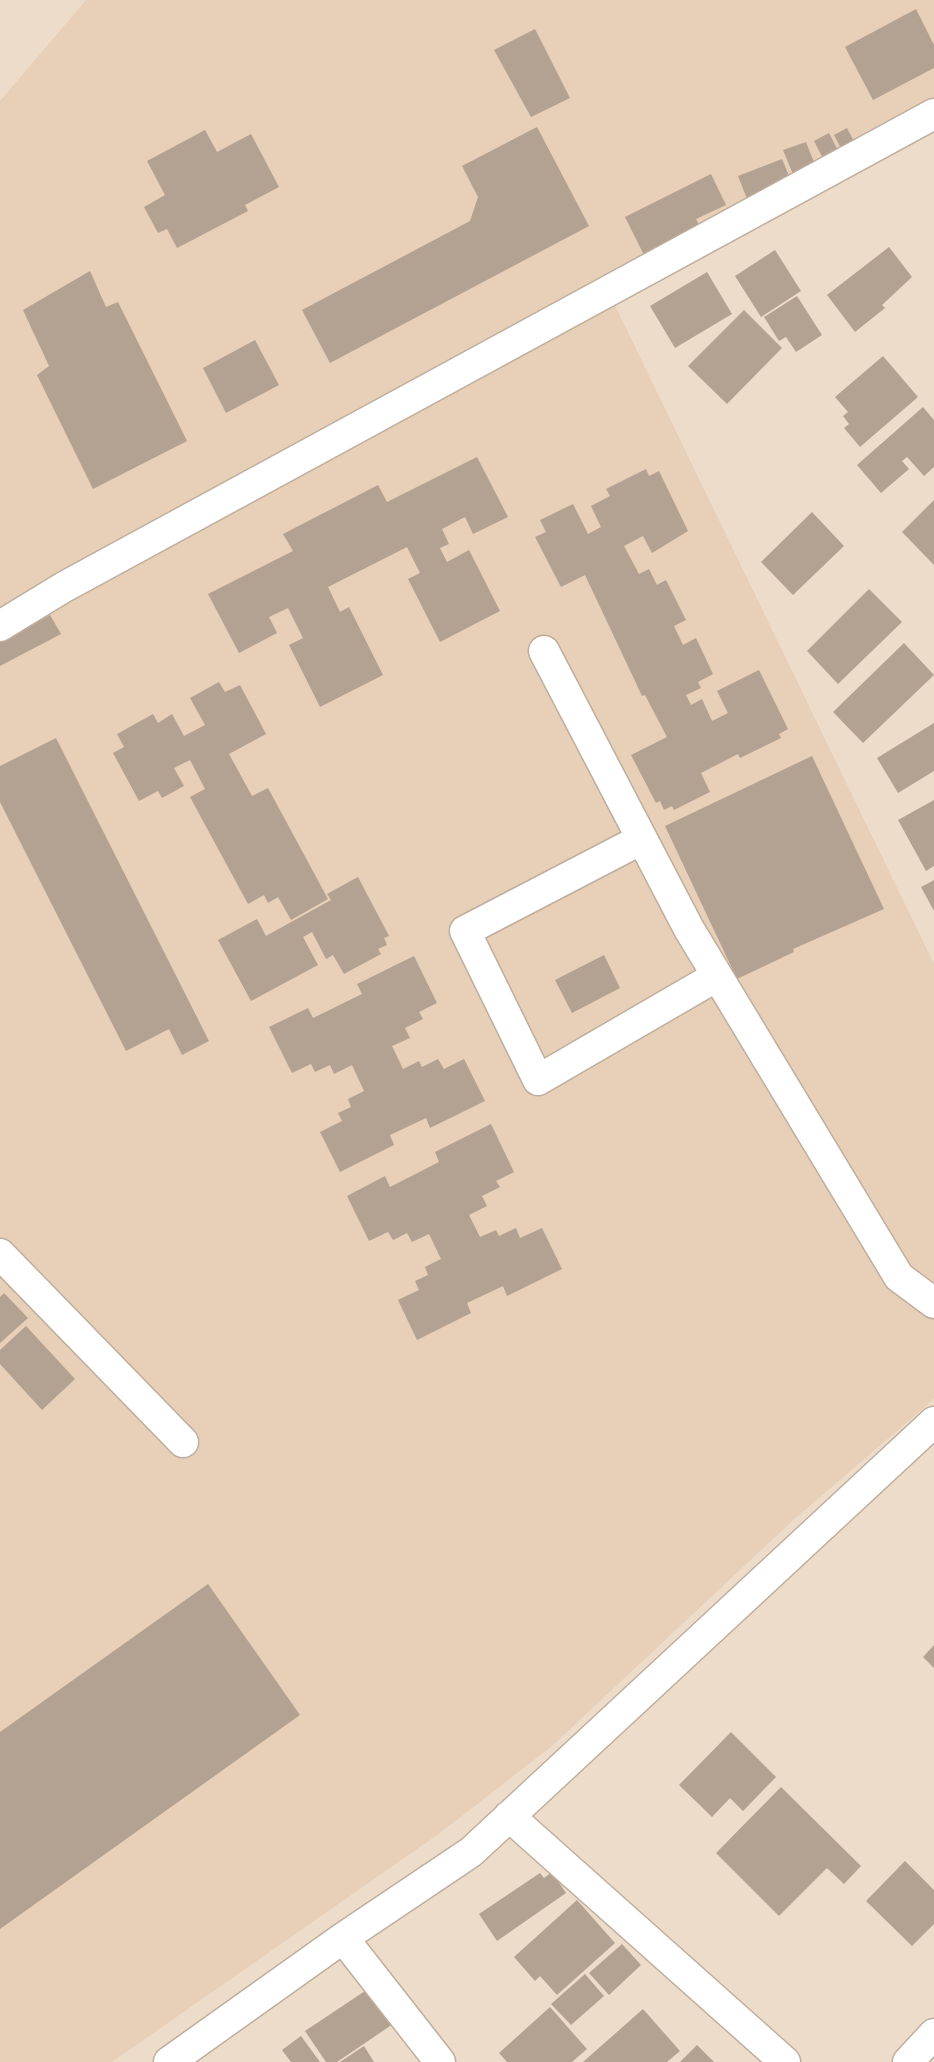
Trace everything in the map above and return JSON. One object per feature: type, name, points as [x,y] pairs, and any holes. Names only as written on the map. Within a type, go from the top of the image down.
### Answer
[{"type":"street","points":[[0,626],[64,587],[934,114]]},
{"type":"street","points":[[544,651],[717,976],[899,1277],[934,1303]]},
{"type":"street","points":[[642,839],[465,931],[538,1080],[717,976]]},
{"type":"street","points":[[0,1254],[183,1442]]},
{"type":"street","points":[[169,2062],[343,1938],[471,1853],[934,1422]]},
{"type":"street","points":[[509,1816],[785,2062]]},
{"type":"street","points":[[343,1938],[440,2062]]},
{"type":"street","points":[[908,2062],[934,2034]]},
{"type":"shaded area","points":[[86,0],[934,0],[934,118],[609,293],[934,964],[934,1399],[790,1523],[552,1746],[440,1833],[112,2062],[0,2062],[0,101]]},
{"type":"building","points":[[916,9],[934,45],[934,68],[873,100],[845,47]]},
{"type":"building","points":[[535,29],[570,98],[531,117],[494,50]]},
{"type":"building","points":[[537,127],[589,226],[330,363],[302,310],[470,221],[478,197],[462,166]]},
{"type":"building","points":[[847,128],[860,153],[847,160],[834,135]]},
{"type":"building","points":[[205,130],[217,152],[251,134],[279,187],[245,205],[248,211],[177,248],[167,229],[158,233],[144,207],[165,195],[147,161]]},
{"type":"building","points":[[829,133],[844,162],[829,170],[814,141]]},
{"type":"building","points":[[806,142],[817,170],[795,179],[783,150]]},
{"type":"building","points":[[782,159],[794,188],[750,206],[738,176]]},
{"type":"building","points":[[711,174],[726,205],[696,219],[701,229],[645,257],[625,217]]},
{"type":"building","points":[[889,247],[912,277],[882,305],[885,308],[855,332],[827,295]]},
{"type":"building","points":[[775,250],[801,291],[761,317],[735,276]]},
{"type":"building","points":[[90,271],[106,307],[118,302],[187,441],[93,489],[37,375],[49,366],[23,310]]},
{"type":"building","points":[[707,272],[732,314],[675,348],[650,306]]},
{"type":"building","points":[[797,296],[822,335],[796,352],[786,337],[779,341],[764,317]]},
{"type":"building","points":[[744,310],[782,348],[727,404],[688,366]]},
{"type":"building","points":[[255,340],[279,385],[226,413],[203,368]]},
{"type":"building","points":[[883,356],[918,397],[860,447],[844,428],[849,424],[843,416],[848,412],[835,397]]},
{"type":"building","points":[[923,407],[934,420],[934,467],[924,476],[907,457],[902,461],[909,469],[881,493],[857,465]]},
{"type":"building","points":[[477,457],[508,517],[473,534],[465,517],[442,529],[449,544],[440,548],[447,562],[469,550],[500,611],[440,642],[408,579],[420,573],[407,547],[328,587],[340,612],[349,607],[383,675],[320,707],[289,645],[303,638],[288,608],[269,617],[277,633],[239,653],[208,594],[293,551],[283,534],[378,485],[387,502]]},
{"type":"building","points":[[646,469],[649,476],[659,471],[688,531],[652,553],[643,536],[624,546],[639,574],[649,569],[657,585],[666,580],[686,620],[674,626],[683,645],[696,638],[713,674],[698,682],[701,688],[686,695],[691,705],[702,699],[712,721],[728,713],[717,691],[759,670],[788,729],[779,734],[781,738],[740,758],[738,754],[701,773],[710,792],[674,810],[672,806],[664,810],[660,801],[656,803],[631,755],[667,737],[645,695],[642,696],[585,575],[561,587],[535,537],[546,532],[540,520],[573,504],[588,534],[601,527],[591,506],[610,496],[606,489]]},
{"type":"building","points":[[934,500],[934,565],[902,532]]},
{"type":"building","points":[[812,512],[844,546],[793,595],[761,562]]},
{"type":"building","points":[[869,589],[902,622],[838,684],[807,651]]},
{"type":"building","points":[[50,615],[61,634],[0,666],[0,642]]},
{"type":"building","points":[[904,643],[934,675],[863,743],[833,712]]},
{"type":"building","points":[[219,682],[225,692],[240,685],[266,734],[229,754],[252,796],[268,788],[328,899],[291,920],[278,897],[268,903],[264,895],[248,904],[190,797],[205,789],[190,760],[174,768],[184,786],[162,798],[158,791],[139,801],[113,753],[124,747],[117,734],[153,714],[158,723],[172,714],[184,736],[205,725],[190,698]]},
{"type":"building","points":[[934,723],[934,771],[898,793],[877,758]]},
{"type":"building","points":[[56,738],[209,1041],[182,1055],[169,1029],[126,1051],[0,802],[0,766]]},
{"type":"building","points":[[812,756],[884,909],[793,949],[794,952],[737,979],[665,826]]},
{"type":"building","points":[[934,800],[934,866],[926,871],[898,820]]},
{"type":"building","points":[[358,877],[389,936],[384,938],[387,945],[378,949],[381,954],[344,974],[333,955],[326,959],[312,932],[303,937],[318,965],[251,1001],[218,940],[257,919],[266,936],[331,900],[327,894]]},
{"type":"building","points":[[934,880],[934,911],[921,887]]},
{"type":"building","points":[[604,955],[620,988],[572,1013],[555,980]]},
{"type":"building","points":[[414,956],[437,1003],[419,1012],[423,1019],[405,1028],[410,1038],[392,1046],[403,1069],[419,1061],[422,1067],[438,1059],[444,1069],[464,1059],[485,1101],[430,1128],[426,1118],[390,1135],[394,1145],[340,1172],[320,1132],[342,1121],[338,1113],[351,1107],[348,1099],[364,1091],[352,1065],[334,1074],[330,1065],[315,1072],[311,1064],[292,1073],[269,1027],[308,1008],[313,1018],[362,994],[357,984]]},
{"type":"building","points":[[491,1124],[514,1172],[496,1181],[500,1187],[482,1196],[487,1206],[469,1215],[480,1237],[496,1230],[499,1236],[516,1228],[520,1238],[542,1228],[562,1269],[507,1296],[503,1286],[467,1303],[471,1313],[417,1340],[398,1300],[419,1290],[415,1281],[428,1275],[425,1267],[441,1259],[429,1234],[412,1242],[407,1233],[393,1240],[388,1232],[369,1241],[347,1196],[385,1176],[390,1187],[439,1162],[435,1152]]},
{"type":"building","points":[[4,1293],[28,1318],[0,1343],[0,1297]]},
{"type":"building","points":[[26,1326],[75,1379],[42,1410],[0,1364],[0,1350]]},
{"type":"building","points":[[208,1584],[300,1715],[0,1929],[0,1732]]},
{"type":"building","points":[[934,1645],[934,1668],[923,1657]]},
{"type":"building","points":[[731,1732],[776,1777],[743,1811],[730,1798],[712,1817],[679,1785]]},
{"type":"building","points":[[781,1787],[861,1866],[844,1884],[827,1868],[779,1916],[716,1853]]},
{"type":"building","points":[[905,1861],[934,1890],[934,1924],[912,1946],[866,1901]]},
{"type":"building","points":[[552,1872],[566,1893],[497,1941],[479,1914],[540,1873],[544,1878]]},
{"type":"building","points":[[577,1900],[615,1943],[557,1995],[540,1976],[535,1981],[514,1957]]},
{"type":"building","points":[[622,1944],[641,1965],[609,1995],[589,1973]]},
{"type":"building","points":[[585,1974],[604,1996],[571,2025],[551,2004]]},
{"type":"building","points":[[368,1989],[393,2024],[337,2062],[326,2062],[305,2031]]},
{"type":"building","points":[[550,2007],[587,2049],[572,2062],[507,2062],[499,2053]]},
{"type":"building","points":[[643,2009],[680,2051],[667,2062],[583,2062]]},
{"type":"building","points":[[301,2036],[320,2062],[291,2062],[282,2050]]},
{"type":"building","points":[[697,2045],[714,2062],[680,2062]]},
{"type":"building","points":[[364,2046],[374,2062],[340,2062]]}]
